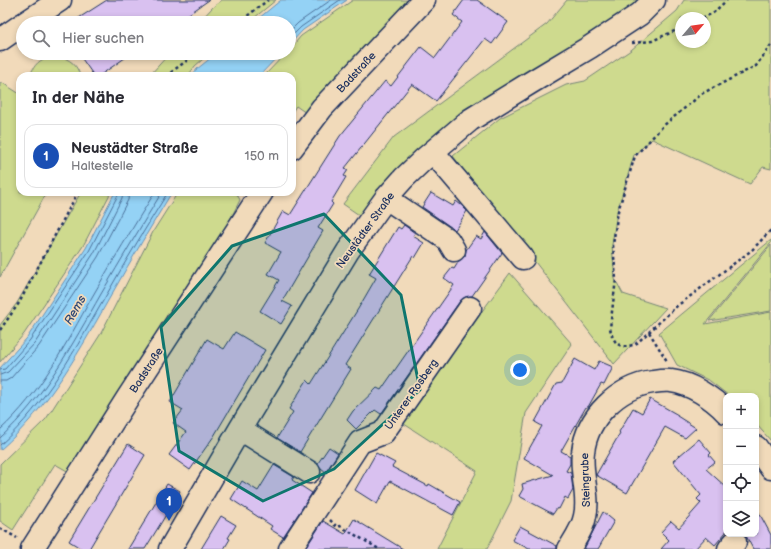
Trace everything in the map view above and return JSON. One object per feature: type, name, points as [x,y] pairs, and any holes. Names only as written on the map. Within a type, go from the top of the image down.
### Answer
[{"type":"street","points":[[36,16],[60,0]]},
{"type":"street","name":"Badstraße","points":[[296,143],[322,108],[424,0]]},
{"type":"street","name":"Neustädter Straße","points":[[170,549],[240,429],[348,251],[386,198],[404,178],[470,120],[530,82],[590,47],[640,14],[654,0]]},
{"type":"street","points":[[0,40],[16,29]]},
{"type":"street","points":[[433,152],[523,258]]},
{"type":"street","name":"Badstraße","points":[[32,549],[259,196]]},
{"type":"street","points":[[386,198],[448,240],[454,250]]},
{"type":"street","name":"Unterer Rosberg","points":[[290,549],[360,442],[384,433],[470,308]]},
{"type":"street","name":"Steingrube","points":[[569,549],[585,517],[586,511],[583,453],[590,427],[603,408],[620,394],[642,383],[672,381],[700,392],[723,409]]},
{"type":"street","points":[[240,429],[310,472]]},
{"type":"street","points":[[759,451],[771,468]]},
{"type":"path","points":[[247,16],[268,0]]},
{"type":"path","points":[[711,14],[727,0]]},
{"type":"path","points":[[771,46],[756,66],[703,93],[663,126],[634,156],[618,211],[613,245],[616,279],[610,328],[611,336],[614,342],[619,346],[631,346],[637,343],[660,320],[677,306],[752,250],[771,230]]},
{"type":"path","points":[[171,72],[188,60]]},
{"type":"path","points":[[0,330],[19,303],[76,196]]},
{"type":"path","points":[[649,332],[681,384]]},
{"type":"path","points":[[327,517],[334,522],[337,527],[340,526],[379,549]]},
{"type":"highlighted area","points":[[324,214],[401,295],[420,390],[334,469],[263,501],[179,451],[161,327],[232,246]]},
{"type":"green space","points":[[222,0],[276,0],[257,16],[205,16]]},
{"type":"green space","points":[[353,0],[417,0],[306,113],[296,106],[296,72],[268,72],[279,60],[296,60],[296,42],[301,36]]},
{"type":"green space","points":[[567,0],[638,0],[625,13],[517,78],[419,151],[359,215],[343,204],[394,137],[547,24]]},
{"type":"green space","points":[[684,0],[771,0],[771,169],[763,167],[750,184],[652,139],[634,155],[617,212],[612,245],[615,279],[623,294],[666,308],[614,364],[453,156],[500,118],[566,85],[585,81],[631,50],[675,13],[675,48],[711,48],[711,12],[676,12]]},
{"type":"green space","points":[[42,60],[68,60],[76,67],[78,72],[32,72],[38,63]]},
{"type":"green space","points":[[164,60],[202,60],[191,72],[153,72]]},
{"type":"green space","points":[[1,82],[16,91],[16,196],[45,196],[0,277]]},
{"type":"green space","points":[[79,196],[109,196],[83,246],[24,334],[0,362],[0,325],[17,303]]},
{"type":"green space","points":[[175,196],[238,196],[240,200],[205,269],[69,472],[55,464],[13,530],[0,521],[0,464],[46,419],[100,335],[154,230]]},
{"type":"green space","points":[[771,240],[771,243],[705,324],[771,312],[771,441],[759,427],[759,393],[725,393],[710,381],[677,365],[659,333]]},
{"type":"green space","points":[[771,245],[771,311],[709,321]]},
{"type":"green space","points":[[510,273],[572,344],[526,413],[511,501],[487,549],[437,549],[477,471],[401,422]]},
{"type":"water","points":[[281,0],[347,0],[303,30],[296,38],[296,16],[262,16]]},
{"type":"water","points":[[208,60],[274,60],[263,72],[195,72]]},
{"type":"water","name":"Rems","points":[[113,196],[170,196],[89,335],[63,376],[35,414],[0,450],[0,368],[27,338],[86,248]]},
{"type":"building","points":[[107,0],[209,0],[186,16],[82,16]]},
{"type":"building","points":[[464,0],[477,0],[508,22],[492,44],[485,39],[436,101],[412,84],[345,168],[348,170],[344,176],[346,177],[331,202],[333,204],[318,228],[323,231],[282,301],[292,306],[281,324],[260,311],[279,280],[268,274],[281,252],[265,243],[283,211],[290,215],[340,136],[385,81],[391,86],[421,47],[435,58],[462,22],[453,15]]},
{"type":"building","points":[[83,60],[122,60],[105,72],[91,72]]},
{"type":"building","points":[[431,193],[453,206],[456,201],[467,211],[455,230],[422,207]]},
{"type":"building","points":[[404,225],[415,233],[413,236],[424,243],[415,258],[413,256],[345,365],[351,369],[300,452],[277,438],[293,412],[289,409],[307,380],[311,384],[358,309],[376,278],[369,274],[398,227],[401,229]]},
{"type":"building","points":[[485,232],[502,253],[472,296],[465,297],[460,301],[381,414],[375,410],[356,429],[347,420],[353,411],[377,388],[381,390],[454,285],[444,278],[465,256],[466,250],[476,236],[481,239]]},
{"type":"building","points":[[235,332],[265,350],[214,436],[190,470],[169,455],[186,432],[173,423],[183,410],[170,402],[207,339],[224,349]]},
{"type":"building","points":[[575,359],[594,370],[599,361],[613,367],[604,385],[601,384],[588,407],[586,407],[561,451],[570,456],[570,464],[566,471],[571,473],[573,490],[568,499],[565,497],[559,509],[557,508],[553,514],[519,496],[523,489],[522,484],[553,475],[524,458],[542,426],[535,422],[556,384],[562,383]]},
{"type":"building","points":[[650,399],[678,415],[677,416],[696,428],[685,438],[665,427],[627,493],[596,475],[633,408],[642,413]]},
{"type":"building","points":[[699,439],[711,453],[709,455],[715,462],[706,469],[723,484],[723,536],[715,545],[706,537],[695,549],[661,549],[669,540],[661,532],[671,521],[679,528],[701,503],[697,499],[701,495],[673,461]]},
{"type":"building","points":[[128,444],[145,455],[89,549],[82,549],[69,541]]},
{"type":"building","points":[[329,447],[338,453],[326,472],[318,463]]},
{"type":"building","points":[[376,453],[395,463],[392,467],[428,486],[429,484],[460,502],[453,515],[390,481],[377,504],[355,490]]},
{"type":"building","points":[[274,465],[294,477],[292,480],[312,493],[283,537],[270,529],[272,526],[231,499],[242,481],[258,491]]},
{"type":"building","points":[[167,484],[180,491],[161,523],[145,549],[128,549]]},
{"type":"building","points":[[603,512],[614,521],[598,549],[584,549]]},
{"type":"building","points":[[759,513],[771,535],[771,549],[753,549],[747,537],[759,537]]},
{"type":"building","points":[[221,516],[236,525],[228,538],[230,539],[224,549],[201,549]]},
{"type":"building","points":[[354,519],[403,549],[305,549],[323,521],[345,534]]},
{"type":"building","points":[[520,526],[557,546],[557,549],[529,549],[512,540]]},
{"type":"place","name":"Neustädter Straße","points":[[169,521]]}]
